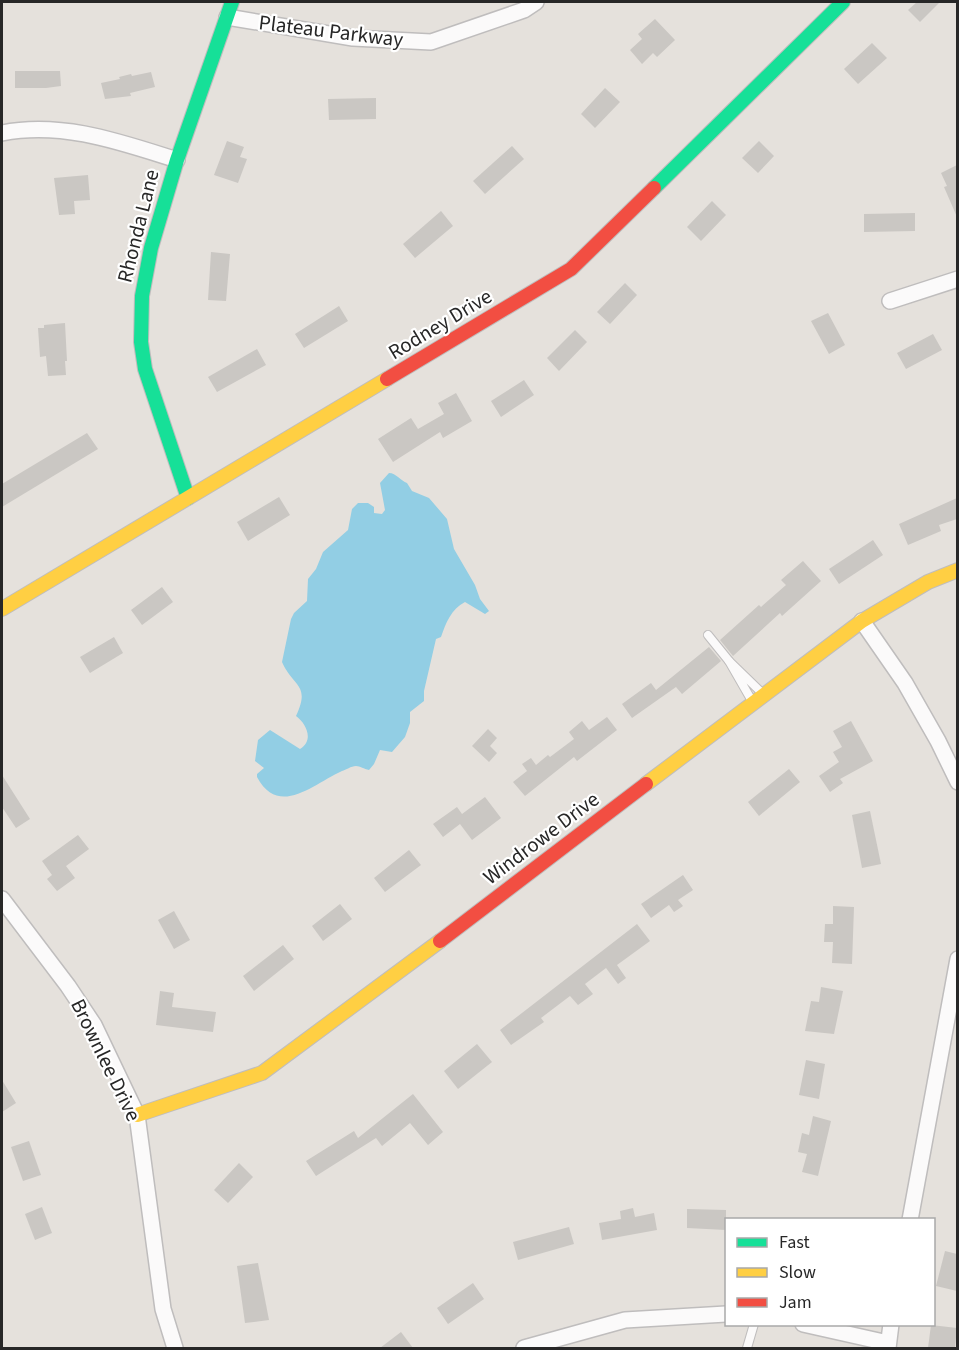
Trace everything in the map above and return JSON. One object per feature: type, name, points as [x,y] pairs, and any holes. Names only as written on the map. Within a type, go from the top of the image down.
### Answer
[{"type":"street","name":"Rhonda Lane","points":[[189,498],[145,369],[141,333],[141,296],[149,257],[177,160],[232,2]]},
{"type":"street","name":"Plateau Parkway","points":[[227,16],[353,38],[431,42],[524,10],[536,2]]},
{"type":"street","name":"Rodney Drive","points":[[2,609],[571,269],[843,2]]},
{"type":"street","points":[[2,133],[30,129],[66,130],[117,141],[177,160]]},
{"type":"street","points":[[890,301],[957,279]]},
{"type":"street","name":"Windrowe Drive","points":[[137,1115],[262,1073],[487,906],[862,621],[928,582],[957,570]]},
{"type":"street","points":[[862,621],[905,682],[938,741],[957,782]]},
{"type":"street","name":"Brownlee Drive","points":[[2,900],[68,986],[94,1025],[137,1115],[163,1310],[175,1348]]},
{"type":"street","points":[[910,1218],[957,959]]},
{"type":"street","points":[[524,1348],[625,1320],[725,1314]]},
{"type":"street","points":[[811,1326],[888,1346],[891,1326]]},
{"type":"lane","points":[[708,635],[758,698]]},
{"type":"lane","points":[[729,662],[758,698]]},
{"type":"lane","points":[[747,1348],[753,1326]]},
{"type":"water","points":[[389,473],[407,483],[412,491],[429,498],[447,519],[454,549],[475,585],[480,599],[489,611],[485,614],[465,602],[453,612],[441,637],[436,639],[424,691],[424,701],[410,712],[410,723],[405,737],[392,752],[380,750],[369,770],[358,766],[352,767],[297,794],[286,797],[275,795],[266,789],[257,777],[257,774],[264,768],[255,761],[258,740],[270,730],[300,749],[307,742],[308,737],[306,728],[296,716],[302,698],[301,691],[282,662],[291,619],[307,601],[308,579],[316,569],[323,552],[348,530],[352,509],[358,503],[368,503],[374,507],[374,513],[382,514],[385,510],[380,483]]},
{"type":"building","points":[[917,2],[940,2],[920,22],[908,10]]},
{"type":"building","points":[[655,19],[675,40],[657,57],[653,53],[642,64],[630,50],[642,39],[638,34]]},
{"type":"building","points":[[872,43],[887,58],[858,84],[844,69]]},
{"type":"building","points":[[15,71],[60,71],[61,86],[15,88]]},
{"type":"building","points":[[151,72],[155,87],[130,93],[131,96],[105,99],[101,83],[131,74],[132,76]]},
{"type":"building","points":[[605,88],[620,102],[595,128],[581,114]]},
{"type":"building","points":[[376,98],[376,119],[329,120],[328,99]]},
{"type":"building","points":[[227,141],[244,147],[240,157],[247,159],[238,183],[214,175]]},
{"type":"building","points":[[759,141],[774,156],[758,173],[742,158]]},
{"type":"building","points":[[512,146],[524,159],[485,194],[473,181]]},
{"type":"building","points":[[957,165],[957,217],[944,187],[947,186],[941,173]]},
{"type":"building","points":[[88,175],[90,200],[74,201],[75,214],[59,215],[54,178]]},
{"type":"building","points":[[712,201],[726,215],[701,241],[687,227]]},
{"type":"building","points":[[441,211],[453,226],[415,258],[403,244]]},
{"type":"building","points":[[915,213],[915,231],[864,232],[864,214]]},
{"type":"building","points":[[211,252],[230,254],[226,301],[208,300]]},
{"type":"building","points":[[625,283],[637,295],[610,324],[597,312]]},
{"type":"building","points":[[339,306],[348,321],[304,348],[295,334]]},
{"type":"building","points":[[828,313],[845,345],[829,354],[811,321]]},
{"type":"building","points":[[65,323],[66,375],[48,376],[46,356],[40,357],[38,328],[44,328],[44,325]]},
{"type":"building","points":[[575,330],[587,342],[559,371],[547,358]]},
{"type":"building","points":[[933,334],[942,350],[906,369],[897,353]]},
{"type":"building","points":[[257,349],[266,365],[217,392],[208,377]]},
{"type":"building","points":[[524,380],[534,395],[501,417],[491,401]]},
{"type":"building","points":[[456,393],[472,421],[443,438],[440,432],[393,462],[378,439],[411,418],[418,429],[444,414],[438,403]]},
{"type":"building","points":[[87,433],[98,449],[2,507],[2,484]]},
{"type":"building","points":[[279,497],[290,515],[248,541],[237,522]]},
{"type":"building","points":[[957,498],[957,519],[939,525],[941,531],[908,545],[899,524]]},
{"type":"building","points":[[873,540],[883,555],[839,584],[829,569]]},
{"type":"building","points":[[803,561],[821,581],[782,616],[780,613],[733,656],[720,640],[759,605],[761,607],[786,585],[781,580]]},
{"type":"building","points":[[162,587],[173,602],[142,625],[131,610]]},
{"type":"building","points":[[114,637],[123,653],[90,673],[80,657]]},
{"type":"building","points":[[709,647],[721,661],[682,694],[676,687],[632,718],[622,704],[651,683],[656,690]]},
{"type":"building","points":[[607,717],[617,730],[577,761],[574,757],[525,796],[513,782],[527,771],[522,764],[531,758],[536,765],[574,739],[569,732],[582,721],[589,730]]},
{"type":"building","points":[[851,721],[873,761],[840,779],[843,783],[830,792],[819,776],[839,762],[833,752],[842,747],[833,731]]},
{"type":"building","points":[[488,729],[497,738],[490,746],[497,753],[489,762],[472,746]]},
{"type":"building","points":[[789,769],[800,782],[759,816],[748,802]]},
{"type":"building","points":[[2,775],[30,819],[16,828],[2,807]]},
{"type":"building","points":[[485,797],[501,818],[472,840],[460,824],[443,837],[433,824],[457,807],[462,814]]},
{"type":"building","points":[[870,811],[881,864],[862,868],[852,815]]},
{"type":"building","points":[[78,835],[89,849],[66,866],[75,878],[57,891],[47,879],[52,875],[42,861]]},
{"type":"building","points":[[409,850],[421,865],[385,892],[374,878]]},
{"type":"building","points":[[683,875],[693,890],[678,900],[683,906],[674,912],[669,905],[651,918],[641,904]]},
{"type":"building","points":[[340,904],[352,919],[323,941],[312,926]]},
{"type":"building","points":[[833,906],[854,907],[852,964],[832,963],[833,942],[824,942],[825,924],[833,924]]},
{"type":"building","points":[[174,911],[190,940],[174,949],[158,920]]},
{"type":"building","points":[[637,924],[650,941],[617,965],[626,978],[618,984],[606,968],[585,984],[593,994],[578,1005],[570,996],[541,1018],[544,1022],[511,1045],[500,1030]]},
{"type":"building","points":[[283,945],[294,959],[254,991],[243,976]]},
{"type":"building","points":[[821,987],[843,991],[834,1034],[805,1031],[811,1001],[819,1002]]},
{"type":"building","points":[[160,991],[174,993],[172,1007],[216,1012],[213,1032],[156,1025]]},
{"type":"building","points":[[477,1044],[492,1062],[458,1089],[444,1071]]},
{"type":"building","points":[[806,1060],[825,1064],[819,1099],[799,1095]]},
{"type":"building","points":[[2,1080],[16,1103],[2,1112]]},
{"type":"building","points":[[413,1094],[443,1132],[428,1145],[410,1123],[382,1146],[376,1138],[316,1176],[306,1161],[354,1131],[358,1138]]},
{"type":"building","points":[[813,1116],[831,1121],[818,1176],[802,1172],[807,1154],[798,1152],[802,1133],[809,1135]]},
{"type":"building","points":[[29,1141],[41,1175],[23,1181],[11,1147]]},
{"type":"building","points":[[239,1163],[253,1177],[228,1203],[214,1190]]},
{"type":"building","points":[[42,1207],[52,1233],[35,1240],[25,1214]]},
{"type":"building","points":[[633,1208],[635,1217],[654,1213],[657,1230],[602,1240],[599,1223],[621,1219],[620,1211]]},
{"type":"building","points":[[687,1209],[726,1210],[725,1230],[687,1228]]},
{"type":"building","points":[[569,1227],[574,1244],[518,1260],[513,1242]]},
{"type":"building","points":[[945,1251],[957,1254],[957,1291],[936,1286]]},
{"type":"building","points":[[258,1263],[269,1320],[245,1323],[237,1266]]},
{"type":"building","points":[[473,1283],[484,1299],[448,1324],[437,1308]]},
{"type":"building","points":[[931,1326],[957,1328],[955,1348],[928,1348]]},
{"type":"building","points":[[401,1332],[413,1348],[380,1348]]},
{"type":"traffic: fast","points":[[188,498],[145,369],[141,342],[142,296],[151,248],[177,160],[232,2]]},
{"type":"traffic: fast","points":[[654,188],[843,2]]},
{"type":"traffic: slow","points":[[2,609],[387,379]]},
{"type":"traffic: slow","points":[[646,784],[862,621],[928,582],[958,570]]},
{"type":"traffic: slow","points":[[137,1115],[262,1073],[440,941]]},
{"type":"traffic: jam","points":[[387,379],[571,269],[654,188]]},
{"type":"traffic: jam","points":[[440,941],[646,784]]}]
